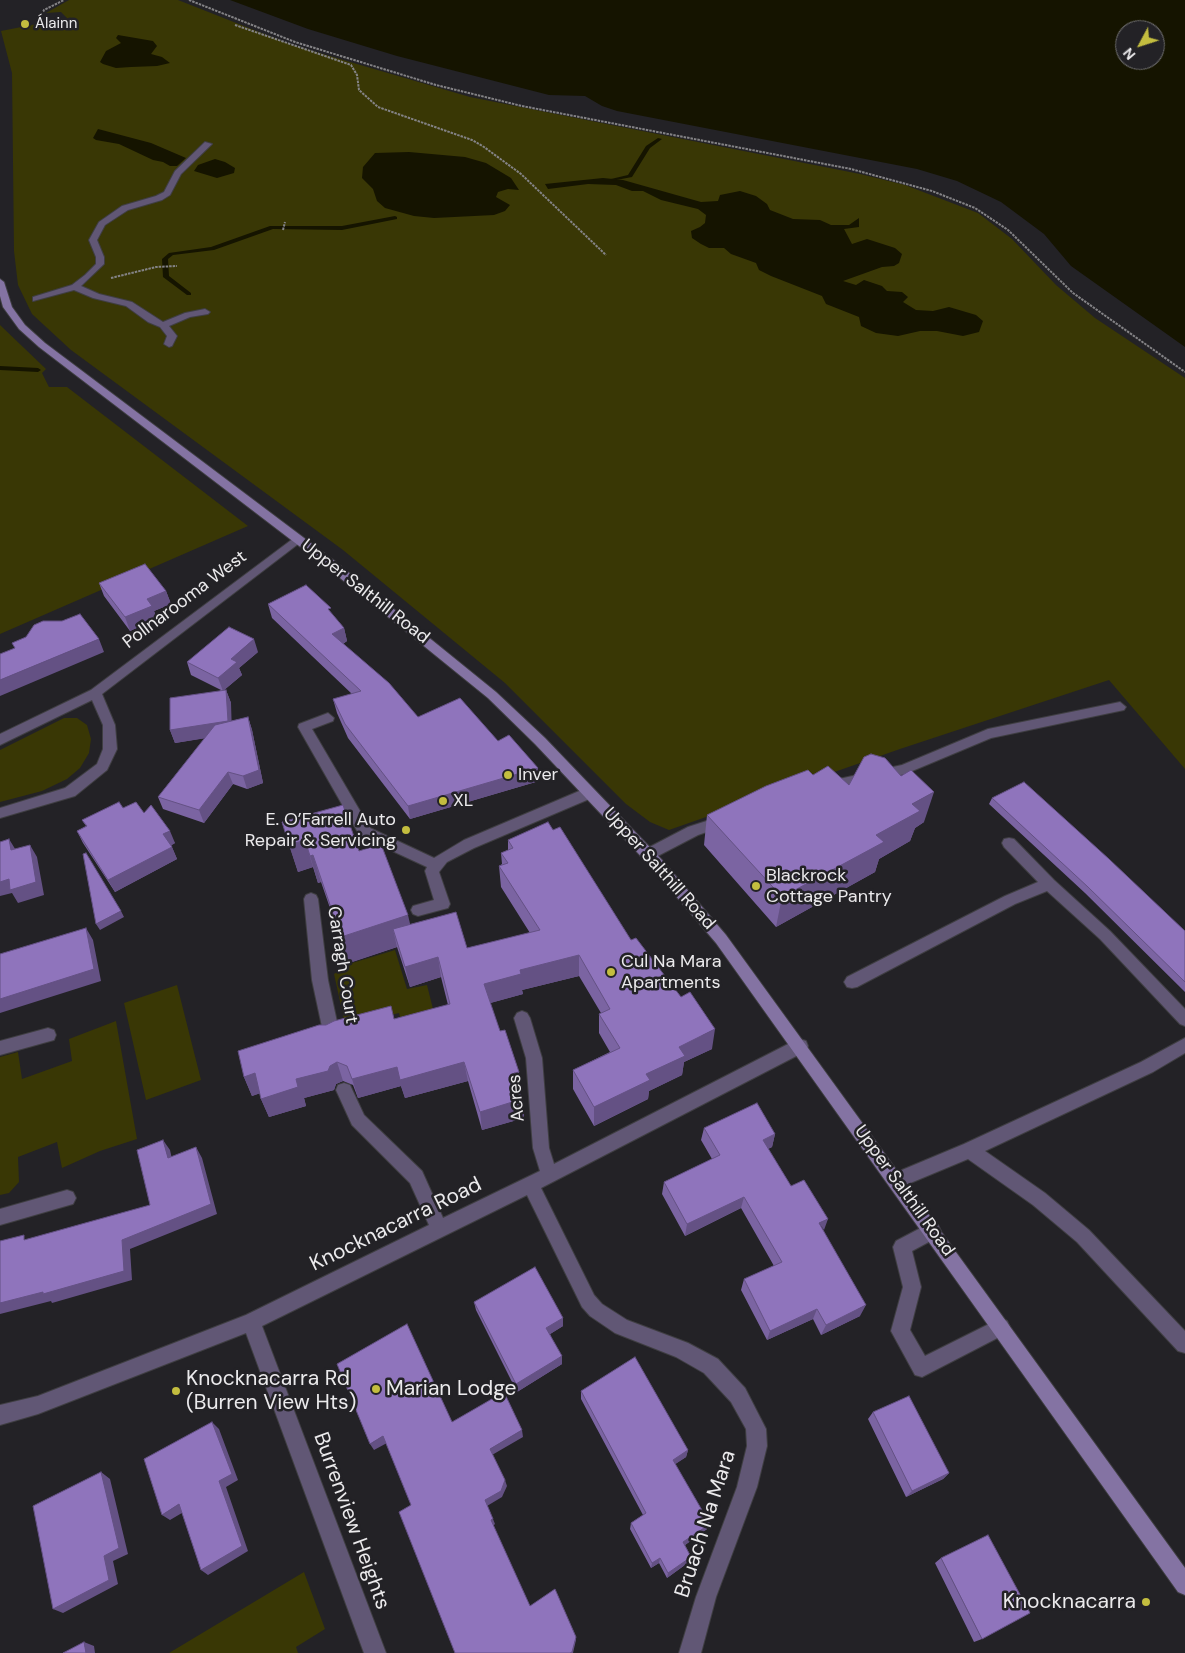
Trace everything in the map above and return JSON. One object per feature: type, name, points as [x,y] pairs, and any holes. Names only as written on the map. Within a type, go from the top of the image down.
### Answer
[{"type":"main road","name":"Upper Salthill Road","points":[[0,282],[8,307],[22,326],[42,345],[298,539],[492,695],[647,854],[721,939],[800,1046],[1185,1586]]},
{"type":"street","points":[[36,299],[75,287],[88,277],[100,264],[100,257],[93,240],[102,224],[110,216],[124,208],[159,198],[166,193],[178,173],[208,144]]},
{"type":"street","points":[[75,287],[96,296],[129,304],[151,320],[163,325],[172,336],[169,344]]},
{"type":"street","points":[[163,325],[188,315],[205,312]]},
{"type":"street","name":"Pollnarooma West","points":[[0,740],[94,693],[298,539]]},
{"type":"street","points":[[0,812],[70,792],[102,768],[110,750],[109,725],[94,693]]},
{"type":"street","points":[[815,790],[904,770],[988,734],[1120,707]]},
{"type":"street","points":[[328,718],[304,727],[365,832],[437,865]]},
{"type":"street","points":[[418,910],[444,904],[432,871],[442,858],[469,844],[589,793]]},
{"type":"street","points":[[647,854],[693,832],[730,818]]},
{"type":"street","points":[[1009,844],[1049,884],[1106,935],[1185,1020]]},
{"type":"street","points":[[852,982],[1010,900],[1049,884]]},
{"type":"street","name":"Carragh Court","points":[[311,899],[320,980],[332,1036]]},
{"type":"street","name":"Acres","points":[[522,1018],[534,1058],[541,1148],[549,1174]]},
{"type":"street","points":[[0,1048],[48,1034]]},
{"type":"street","points":[[896,1181],[970,1150],[1147,1067],[1185,1045]]},
{"type":"street","name":"Knocknacarra Road","points":[[0,1415],[38,1405],[250,1322],[530,1184],[800,1046]]},
{"type":"street","points":[[344,1090],[358,1120],[416,1177],[439,1229]]},
{"type":"street","points":[[970,1150],[1039,1199],[1083,1236],[1185,1344]]},
{"type":"street","name":"Bruach Na Mara","points":[[530,1184],[588,1301],[596,1310],[621,1327],[682,1350],[711,1366],[738,1395],[756,1429],[757,1446],[747,1488],[706,1597],[690,1653]]},
{"type":"street","points":[[0,1217],[67,1198]]},
{"type":"street","points":[[932,1231],[902,1247],[912,1287],[900,1331],[922,1368],[1001,1327]]},
{"type":"street","name":"Burrenview Heights","points":[[250,1322],[375,1653]]},
{"type":"path","points":[[40,18],[44,10],[64,0]]},
{"type":"path","points":[[189,0],[295,42],[445,87],[522,106],[851,169],[932,190],[975,208],[1008,230],[1073,293],[1114,324],[1185,372]]},
{"type":"path","points":[[235,24],[349,64],[354,67],[357,74],[356,80],[359,90],[366,98],[378,106],[472,140],[484,147],[521,174],[606,255]]},
{"type":"path","points":[[283,230],[285,222]]},
{"type":"path","points":[[75,287],[156,267],[177,266]]},
{"type":"shaded area","points":[[69,0],[178,0],[292,45],[470,97],[860,174],[905,185],[978,213],[1012,239],[1056,285],[1095,318],[1185,378],[1185,769],[1109,680],[900,749],[669,830],[650,822],[626,804],[505,683],[343,550],[71,350],[32,314],[18,285],[14,251],[12,73],[1,31],[67,18],[61,12],[46,13]]},
{"type":"shaded area","points":[[230,0],[1185,0],[1185,347],[1071,266],[1044,234],[1001,202],[957,181],[917,169],[617,111],[602,106],[585,96],[549,95],[397,56],[308,29]]},
{"type":"shaded area","points":[[118,35],[153,41],[157,46],[151,54],[162,57],[170,63],[157,66],[116,68],[103,64],[100,62],[106,51],[121,43],[116,38]]},
{"type":"shaded area","points":[[98,129],[151,143],[186,158],[177,166],[170,166],[119,144],[96,140],[93,138]]},
{"type":"shaded area","points":[[409,152],[465,157],[486,163],[511,178],[519,190],[508,189],[498,192],[496,197],[510,205],[505,211],[494,215],[434,218],[414,216],[385,208],[377,201],[373,189],[362,178],[363,167],[375,153]]},
{"type":"shaded area","points":[[215,159],[235,168],[234,173],[217,178],[194,171],[198,165]]},
{"type":"shaded area","points":[[603,178],[623,180],[701,202],[718,201],[720,195],[740,191],[756,196],[767,204],[770,210],[793,219],[820,220],[831,225],[849,225],[859,218],[859,227],[844,229],[852,244],[867,239],[895,248],[902,254],[899,263],[894,266],[882,267],[843,281],[856,285],[864,280],[882,286],[887,291],[902,292],[908,297],[903,302],[916,310],[933,311],[949,307],[976,315],[983,321],[979,332],[963,336],[937,331],[920,331],[898,336],[876,333],[861,326],[859,317],[826,304],[822,296],[771,276],[759,270],[756,263],[731,254],[724,248],[709,248],[692,238],[691,231],[705,223],[706,215],[698,209],[661,200],[643,191],[632,191],[616,185],[588,184],[548,189],[545,184]]},
{"type":"shaded area","points":[[0,325],[46,369],[42,373],[49,387],[67,387],[248,526],[0,634]]},
{"type":"shaded area","points":[[64,718],[77,718],[87,725],[91,739],[89,753],[80,768],[67,779],[42,791],[0,802],[0,750]]},
{"type":"shaded area","points":[[395,950],[407,989],[427,985],[434,1013],[401,1022],[399,1013],[354,1024],[347,1033],[334,974],[349,964]]},
{"type":"shaded area","points":[[177,985],[201,1080],[146,1100],[124,1003]]},
{"type":"shaded area","points":[[116,1021],[137,1139],[100,1151],[62,1168],[57,1142],[18,1157],[19,1182],[9,1193],[0,1195],[0,1057],[18,1052],[22,1079],[72,1061],[69,1039]]},
{"type":"shaded area","points":[[304,1572],[325,1629],[296,1647],[298,1653],[169,1653]]},
{"type":"building","points":[[145,564],[166,591],[147,599],[152,606],[125,617],[99,583]]},
{"type":"building","points":[[306,585],[331,608],[328,609],[344,628],[332,634],[389,683],[418,717],[460,698],[498,741],[509,735],[538,768],[408,806],[345,724],[333,699],[361,691],[268,604]]},
{"type":"building","points":[[80,614],[99,639],[0,680],[0,654],[15,648],[12,643],[26,637],[34,625],[43,621],[62,621]]},
{"type":"building","points":[[229,627],[254,639],[231,659],[237,662],[218,678],[187,662]]},
{"type":"building","points":[[226,690],[228,721],[170,730],[170,698]]},
{"type":"building","points":[[248,717],[259,770],[243,776],[228,772],[199,810],[158,797],[215,725]]},
{"type":"building","points":[[871,754],[885,758],[901,776],[911,770],[934,792],[912,804],[920,811],[876,835],[884,842],[782,897],[707,815],[766,786],[808,770],[813,775],[828,766],[849,785],[864,757]]},
{"type":"building","points":[[1024,782],[1185,931],[1185,982],[1088,887],[992,798]]},
{"type":"building","points":[[119,802],[123,808],[136,802],[144,813],[151,805],[170,831],[163,834],[172,847],[108,880],[77,831],[87,826],[82,820]]},
{"type":"building","points":[[343,805],[359,851],[381,844],[408,915],[341,937],[313,855],[310,856],[305,840],[289,845],[282,822]]},
{"type":"building","points":[[548,822],[553,830],[560,827],[631,940],[636,938],[681,997],[690,992],[715,1029],[679,1047],[685,1056],[646,1074],[650,1080],[594,1107],[573,1070],[620,1048],[599,1014],[610,1009],[579,955],[520,970],[521,974],[484,984],[500,1031],[505,1030],[519,1072],[514,1073],[522,1099],[480,1112],[464,1062],[400,1080],[397,1067],[352,1079],[347,1066],[337,1062],[330,1066],[328,1071],[296,1079],[298,1087],[261,1099],[255,1073],[244,1077],[238,1051],[319,1025],[326,1025],[334,1021],[391,1006],[394,1019],[450,1004],[438,957],[405,967],[393,929],[456,912],[467,948],[540,930],[499,866],[508,863],[501,853],[513,848],[508,840]]},
{"type":"building","points":[[9,839],[11,850],[30,845],[36,882],[10,890],[9,879],[0,882],[0,842]]},
{"type":"building","points":[[86,853],[121,911],[96,924],[83,854]]},
{"type":"building","points":[[86,928],[94,969],[0,999],[0,954]]},
{"type":"building","points":[[757,1103],[775,1134],[763,1140],[791,1186],[804,1180],[828,1219],[819,1223],[866,1305],[826,1325],[817,1309],[770,1331],[744,1279],[782,1262],[744,1197],[687,1224],[664,1182],[720,1155],[704,1128]]},
{"type":"building","points":[[163,1140],[168,1158],[196,1147],[211,1204],[122,1240],[124,1271],[43,1294],[43,1292],[0,1303],[0,1241],[24,1235],[24,1240],[150,1205],[137,1150]]},
{"type":"building","points":[[535,1267],[563,1318],[546,1328],[562,1356],[516,1384],[474,1302]]},
{"type":"building","points":[[407,1324],[452,1422],[504,1392],[522,1430],[490,1449],[505,1480],[501,1491],[485,1500],[493,1519],[491,1520],[530,1606],[555,1589],[576,1637],[572,1652],[570,1653],[455,1653],[399,1512],[411,1505],[383,1436],[370,1444],[337,1364]]},
{"type":"building","points":[[635,1357],[688,1450],[673,1460],[710,1524],[683,1542],[691,1557],[668,1573],[660,1558],[652,1563],[631,1523],[646,1513],[581,1391]]},
{"type":"building","points":[[909,1396],[949,1473],[912,1491],[873,1412]]},
{"type":"building","points":[[212,1422],[232,1474],[219,1481],[242,1546],[201,1570],[179,1504],[162,1515],[144,1459]]},
{"type":"building","points":[[101,1472],[119,1548],[104,1556],[109,1580],[53,1609],[33,1506]]},
{"type":"building","points":[[988,1535],[1030,1613],[982,1639],[941,1558]]},
{"type":"building","points":[[84,1642],[86,1653],[63,1653]]},
{"type":"waterway","points":[[613,180],[630,176],[648,147],[660,139]]},
{"type":"waterway","points":[[189,294],[166,277],[165,259],[171,254],[212,249],[272,227],[342,228],[395,218]]},
{"type":"waterway","points":[[0,368],[38,370]]},
{"type":"place","name":"Álainn","points":[[25,24]]},
{"type":"place","name":"Inver","points":[[508,775]]},
{"type":"place","name":"XL","points":[[443,801]]},
{"type":"place","name":"E. O’Farrell Auto Repair & Servicing","points":[[406,830]]},
{"type":"place","name":"Blackrock Cottage Pantry","points":[[756,886]]},
{"type":"place","name":"Cul Na Mara Apartments","points":[[611,972]]},
{"type":"place","name":"Marian Lodge","points":[[376,1389]]},
{"type":"place","name":"Knocknacarra Rd (Burren View Hts)","points":[[176,1391]]},
{"type":"place","name":"Knocknacarra","points":[[1146,1602]]}]
